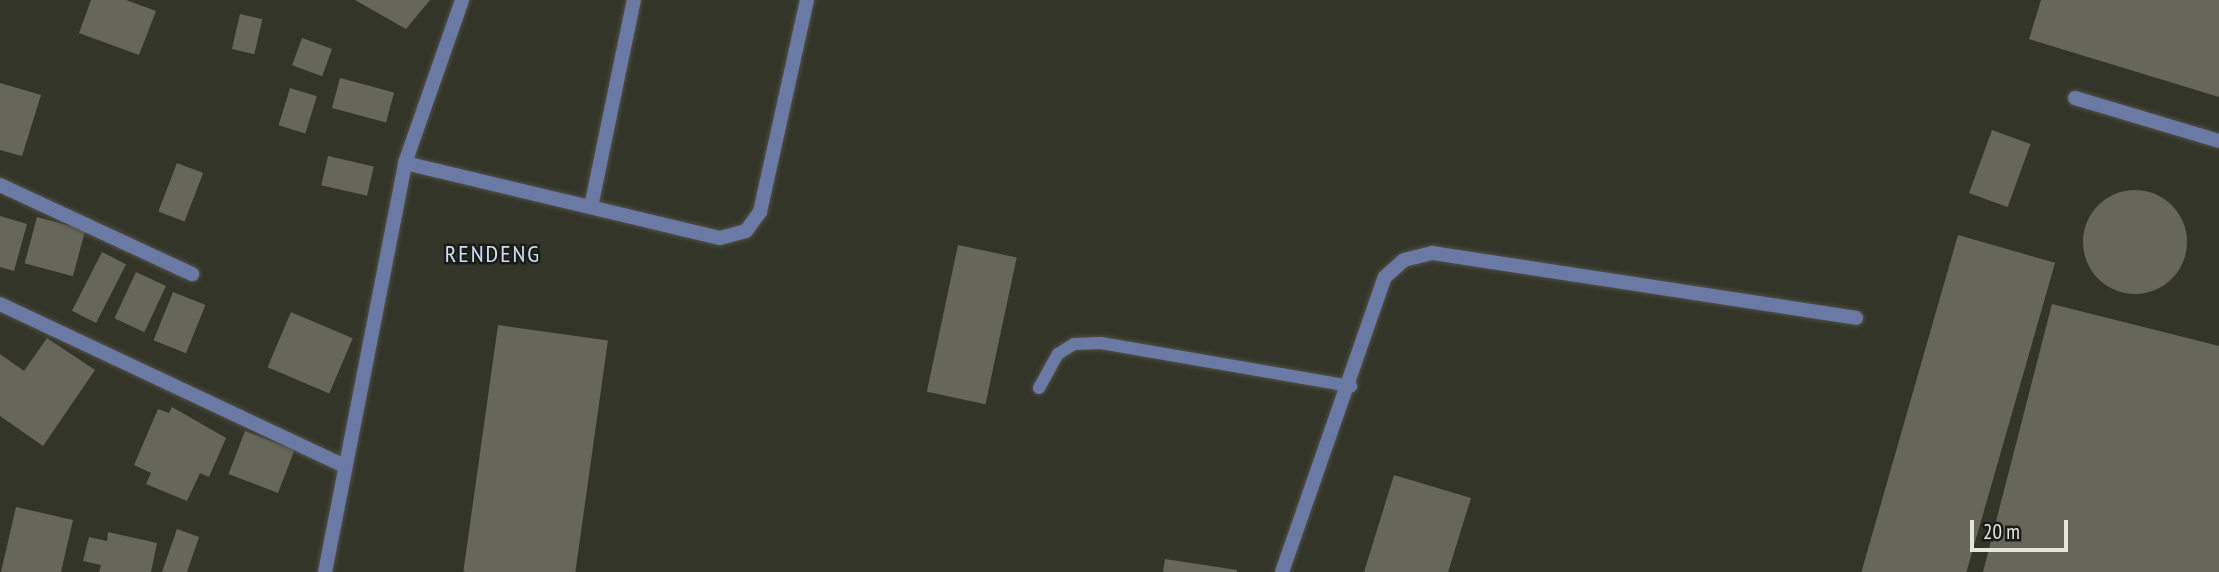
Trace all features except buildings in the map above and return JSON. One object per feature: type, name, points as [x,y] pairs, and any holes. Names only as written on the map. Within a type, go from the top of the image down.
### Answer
[{"type":"street","points":[[325,572],[405,163],[462,0]]},
{"type":"street","points":[[591,207],[634,0]]},
{"type":"street","points":[[405,163],[720,238],[746,231],[760,212],[807,0]]},
{"type":"street","points":[[2075,98],[2219,141]]},
{"type":"street","points":[[0,185],[192,274]]},
{"type":"street","points":[[1282,572],[1351,386],[1385,277],[1404,260],[1432,253],[1856,318]]},
{"type":"street","points":[[0,304],[345,466]]},
{"type":"lane","points":[[1039,388],[1058,354],[1074,344],[1101,343],[1351,386]]},
{"type":"district","name":"RENDENG","points":[[493,254]]}]
